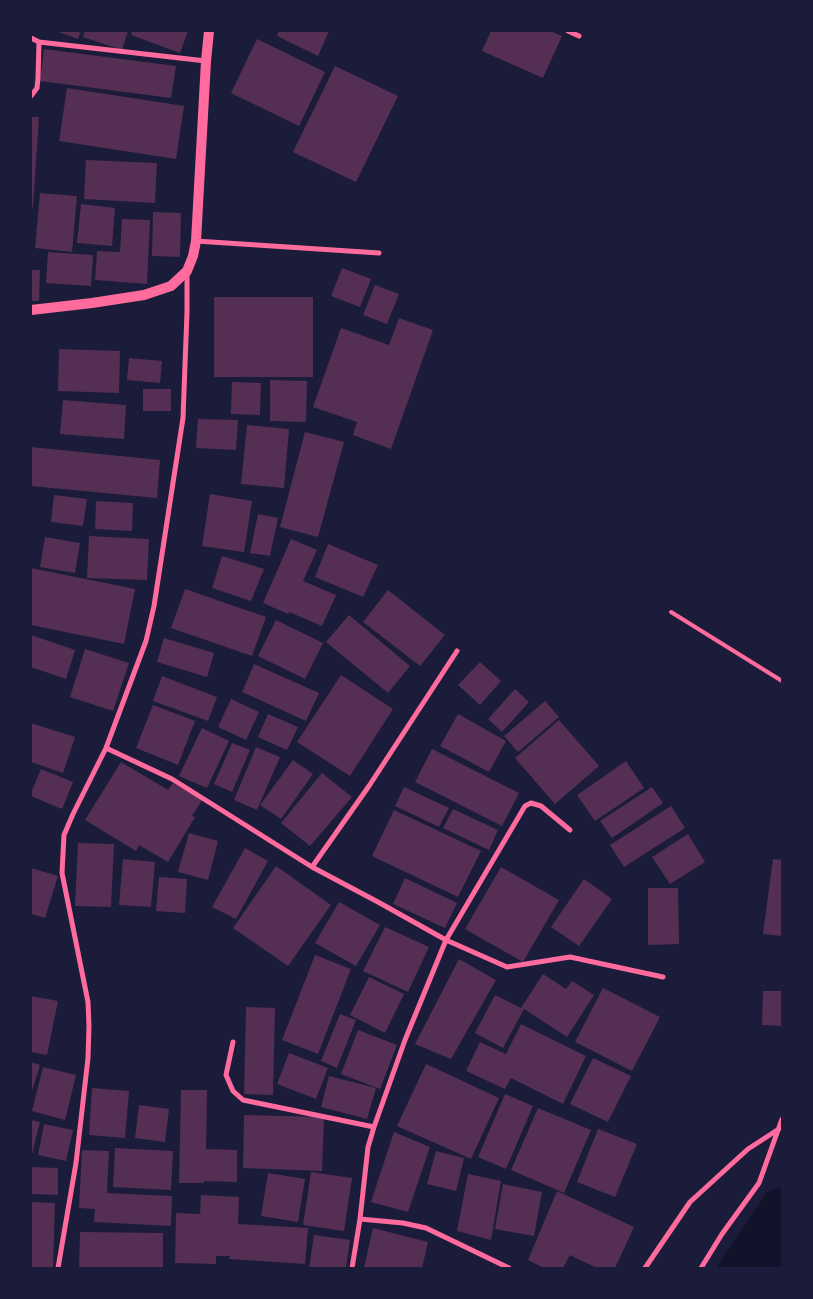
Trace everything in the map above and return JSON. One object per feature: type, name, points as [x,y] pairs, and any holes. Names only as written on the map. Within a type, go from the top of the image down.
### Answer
[{"type":"main road","points":[[31,310],[144,295],[171,286],[187,271],[196,241],[209,31]]},
{"type":"street","points":[[568,31],[579,36]]},
{"type":"street","points":[[31,38],[38,42],[206,61]]},
{"type":"street","points":[[31,96],[36,88],[38,78],[38,42]]},
{"type":"street","points":[[196,241],[379,253]]},
{"type":"street","points":[[58,1268],[76,1163],[88,1058],[89,1026],[88,1002],[62,873],[64,835],[72,814],[106,748],[146,641],[154,606],[183,418],[187,271]]},
{"type":"street","points":[[312,867],[369,786],[457,651]]},
{"type":"street","points":[[106,748],[172,778],[312,867],[446,940],[507,967],[570,957],[663,977]]},
{"type":"street","points":[[352,1268],[360,1219],[368,1147],[405,1040],[446,940],[525,806],[532,803],[541,806],[570,830]]},
{"type":"street","points":[[233,1042],[226,1074],[233,1091],[243,1100],[374,1127]]},
{"type":"street","points":[[701,1268],[722,1234],[759,1183],[782,1120]]},
{"type":"street","points":[[645,1268],[690,1202],[748,1149],[782,1127]]},
{"type":"street","points":[[360,1219],[403,1223],[426,1228],[509,1268]]},
{"type":"lane","points":[[671,612],[782,681]]},
{"type":"shaded area","points":[[782,1186],[782,1268],[716,1268],[767,1192]]},
{"type":"building","points":[[56,31],[81,31],[78,39]]},
{"type":"building","points":[[85,31],[128,31],[122,50],[83,37]]},
{"type":"building","points":[[132,31],[188,31],[180,53],[131,35]]},
{"type":"building","points":[[279,31],[329,31],[318,56],[277,36]]},
{"type":"building","points":[[491,31],[550,31],[562,36],[543,78],[482,51]]},
{"type":"building","points":[[257,39],[325,72],[299,126],[231,93]]},
{"type":"building","points":[[44,49],[176,66],[171,98],[40,81]]},
{"type":"building","points":[[335,66],[398,96],[356,182],[293,152]]},
{"type":"building","points":[[67,88],[184,106],[176,159],[59,141]]},
{"type":"building","points":[[31,117],[39,117],[33,207],[31,207]]},
{"type":"building","points":[[86,160],[157,163],[155,203],[84,199]]},
{"type":"building","points":[[40,193],[77,196],[72,252],[35,248]]},
{"type":"building","points":[[81,204],[115,208],[112,246],[77,243]]},
{"type":"building","points":[[153,212],[181,213],[180,257],[152,256]]},
{"type":"building","points":[[122,219],[150,220],[147,284],[95,280],[97,251],[120,252]]},
{"type":"building","points":[[48,252],[93,255],[91,286],[46,283]]},
{"type":"building","points":[[342,268],[371,279],[360,307],[331,296]]},
{"type":"building","points":[[31,270],[40,270],[39,301],[31,301]]},
{"type":"building","points":[[375,285],[399,294],[387,324],[363,315]]},
{"type":"building","points":[[214,297],[313,297],[313,377],[214,377]]},
{"type":"building","points":[[399,318],[433,330],[391,449],[353,435],[357,422],[313,407],[341,328],[389,345]]},
{"type":"building","points":[[59,349],[120,351],[119,393],[58,391]]},
{"type":"building","points":[[129,358],[162,361],[160,383],[127,380]]},
{"type":"building","points":[[270,380],[307,381],[306,422],[270,421]]},
{"type":"building","points":[[232,382],[261,383],[260,415],[231,414]]},
{"type":"building","points":[[143,389],[171,389],[171,411],[143,411]]},
{"type":"building","points":[[63,400],[126,405],[124,439],[60,434]]},
{"type":"building","points":[[198,419],[238,420],[236,450],[196,448]]},
{"type":"building","points":[[247,425],[289,429],[284,488],[241,484]]},
{"type":"building","points":[[305,432],[344,442],[318,537],[280,527]]},
{"type":"building","points":[[31,447],[160,460],[157,498],[31,486]]},
{"type":"building","points":[[210,494],[252,501],[244,552],[202,546]]},
{"type":"building","points":[[54,495],[87,499],[83,526],[51,522]]},
{"type":"building","points":[[96,501],[133,503],[132,531],[95,529]]},
{"type":"building","points":[[258,514],[278,518],[270,556],[250,553]]},
{"type":"building","points":[[89,536],[149,539],[147,580],[87,578]]},
{"type":"building","points":[[45,537],[80,543],[75,573],[40,567]]},
{"type":"building","points":[[291,539],[317,550],[303,581],[336,595],[322,626],[263,603]]},
{"type":"building","points":[[328,544],[378,565],[363,597],[315,577]]},
{"type":"building","points":[[222,556],[264,569],[251,601],[212,588]]},
{"type":"building","points":[[31,568],[135,589],[124,644],[31,625]]},
{"type":"building","points":[[185,589],[266,617],[252,656],[171,628]]},
{"type":"building","points":[[388,590],[445,635],[420,666],[363,622]]},
{"type":"building","points":[[349,615],[410,666],[388,693],[326,642]]},
{"type":"building","points":[[276,620],[323,643],[305,679],[258,656]]},
{"type":"building","points":[[31,635],[75,650],[66,679],[31,667]]},
{"type":"building","points":[[164,638],[214,653],[207,677],[157,662]]},
{"type":"building","points":[[85,649],[129,663],[113,711],[70,697]]},
{"type":"building","points":[[480,662],[501,681],[480,705],[458,685]]},
{"type":"building","points":[[254,664],[319,693],[306,721],[242,692]]},
{"type":"building","points":[[341,675],[393,709],[350,776],[297,742]]},
{"type":"building","points":[[162,676],[217,697],[208,721],[153,701]]},
{"type":"building","points":[[515,689],[529,702],[502,732],[488,719]]},
{"type":"building","points":[[231,699],[259,712],[246,740],[218,727]]},
{"type":"building","points":[[545,701],[559,717],[518,752],[504,736]]},
{"type":"building","points":[[153,705],[195,721],[178,765],[136,748]]},
{"type":"building","points":[[268,714],[298,727],[287,750],[258,737]]},
{"type":"building","points":[[458,714],[506,741],[489,772],[440,746]]},
{"type":"building","points":[[559,720],[599,766],[555,804],[515,758]]},
{"type":"building","points":[[31,723],[75,737],[63,773],[31,762]]},
{"type":"building","points":[[202,728],[229,741],[207,788],[179,776]]},
{"type":"building","points":[[232,743],[250,750],[232,792],[214,784]]},
{"type":"building","points":[[256,747],[280,757],[257,810],[234,800]]},
{"type":"building","points":[[432,749],[519,793],[502,826],[415,782]]},
{"type":"building","points":[[293,760],[313,774],[281,819],[260,805]]},
{"type":"building","points":[[626,761],[644,788],[595,821],[577,795]]},
{"type":"building","points":[[121,762],[168,790],[173,783],[202,800],[192,816],[195,817],[168,862],[139,845],[136,851],[85,820]]},
{"type":"building","points":[[41,769],[73,782],[62,809],[31,796]]},
{"type":"building","points":[[322,773],[352,797],[310,846],[281,823]]},
{"type":"building","points":[[404,787],[449,808],[439,827],[395,806]]},
{"type":"building","points":[[652,787],[663,803],[612,838],[600,821]]},
{"type":"building","points":[[671,806],[685,828],[624,867],[610,845]]},
{"type":"building","points":[[453,809],[498,830],[489,850],[443,828]]},
{"type":"building","points":[[394,810],[481,851],[458,897],[372,856]]},
{"type":"building","points":[[189,833],[218,841],[208,880],[178,872]]},
{"type":"building","points":[[688,834],[705,862],[670,884],[652,857]]},
{"type":"building","points":[[78,843],[114,844],[111,907],[75,906]]},
{"type":"building","points":[[245,848],[268,861],[236,919],[212,907]]},
{"type":"building","points":[[123,859],[155,862],[151,907],[119,905]]},
{"type":"building","points":[[773,859],[782,860],[782,936],[763,934]]},
{"type":"building","points":[[276,866],[331,905],[288,966],[233,928]]},
{"type":"building","points":[[501,867],[559,900],[523,962],[465,929]]},
{"type":"building","points":[[31,868],[58,876],[45,918],[31,914]]},
{"type":"building","points":[[159,877],[187,879],[185,913],[156,911]]},
{"type":"building","points":[[405,878],[457,903],[445,928],[393,904]]},
{"type":"building","points":[[584,879],[612,899],[579,946],[551,927]]},
{"type":"building","points":[[648,888],[678,888],[679,944],[648,945]]},
{"type":"building","points":[[339,902],[380,925],[356,966],[315,943]]},
{"type":"building","points":[[385,927],[429,947],[408,992],[363,971]]},
{"type":"building","points":[[315,955],[351,969],[318,1054],[282,1040]]},
{"type":"building","points":[[459,959],[496,980],[451,1059],[415,1044]]},
{"type":"building","points":[[543,974],[566,989],[572,981],[594,995],[567,1037],[524,1009],[503,1048],[475,1033],[495,995],[521,1008]]},
{"type":"building","points":[[369,977],[404,994],[385,1033],[350,1015]]},
{"type":"building","points":[[603,988],[660,1017],[632,1071],[575,1042]]},
{"type":"building","points":[[763,991],[782,991],[782,1026],[762,1025]]},
{"type":"building","points":[[31,996],[58,1001],[47,1055],[31,1052]]},
{"type":"building","points":[[246,1007],[275,1008],[273,1095],[244,1094]]},
{"type":"building","points":[[340,1014],[356,1020],[337,1068],[321,1061]]},
{"type":"building","points":[[521,1024],[586,1056],[563,1104],[511,1078],[505,1089],[466,1071],[480,1042],[506,1054]]},
{"type":"building","points":[[358,1030],[397,1045],[380,1089],[341,1074]]},
{"type":"building","points":[[289,1053],[328,1068],[316,1099],[277,1084]]},
{"type":"building","points":[[593,1058],[631,1076],[608,1122],[570,1104]]},
{"type":"building","points":[[31,1062],[40,1065],[32,1091],[31,1091]]},
{"type":"building","points":[[426,1064],[499,1098],[471,1159],[397,1126]]},
{"type":"building","points":[[43,1067],[76,1075],[65,1120],[32,1111]]},
{"type":"building","points":[[329,1076],[376,1088],[367,1119],[321,1107]]},
{"type":"building","points":[[92,1088],[129,1091],[125,1138],[89,1135]]},
{"type":"building","points":[[181,1090],[207,1090],[206,1149],[237,1150],[237,1182],[204,1181],[204,1183],[179,1183]]},
{"type":"building","points":[[505,1094],[533,1106],[506,1169],[478,1157]]},
{"type":"building","points":[[139,1105],[169,1109],[165,1142],[135,1138]]},
{"type":"building","points":[[538,1108],[591,1130],[564,1193],[511,1170]]},
{"type":"building","points":[[244,1115],[324,1117],[322,1171],[243,1168]]},
{"type":"building","points":[[31,1120],[40,1122],[32,1154],[31,1154]]},
{"type":"building","points":[[44,1124],[73,1130],[66,1161],[38,1155]]},
{"type":"building","points":[[598,1129],[637,1144],[615,1197],[577,1182]]},
{"type":"building","points":[[394,1132],[430,1147],[408,1212],[371,1202]]},
{"type":"building","points":[[115,1148],[173,1151],[171,1190],[113,1187]]},
{"type":"building","points":[[82,1150],[109,1151],[107,1193],[172,1196],[171,1226],[94,1222],[95,1209],[79,1208]]},
{"type":"building","points":[[436,1151],[464,1158],[456,1191],[427,1184]]},
{"type":"building","points":[[31,1167],[58,1168],[58,1195],[31,1194]]},
{"type":"building","points":[[311,1172],[352,1178],[344,1231],[303,1225]]},
{"type":"building","points":[[268,1173],[305,1179],[298,1222],[261,1216]]},
{"type":"building","points":[[468,1174],[501,1181],[491,1240],[457,1231]]},
{"type":"building","points":[[503,1184],[542,1192],[534,1236],[495,1229]]},
{"type":"building","points":[[557,1191],[634,1227],[615,1268],[597,1268],[570,1255],[563,1268],[544,1268],[528,1260]]},
{"type":"building","points":[[201,1195],[239,1197],[238,1224],[308,1228],[305,1264],[229,1259],[230,1256],[216,1256],[216,1264],[175,1263],[176,1213],[200,1214]]},
{"type":"building","points":[[31,1202],[55,1203],[53,1268],[31,1268]]},
{"type":"building","points":[[373,1228],[428,1242],[422,1268],[364,1268]]},
{"type":"building","points":[[80,1232],[163,1233],[163,1268],[79,1268]]},
{"type":"building","points":[[314,1235],[350,1240],[346,1268],[309,1268]]}]
